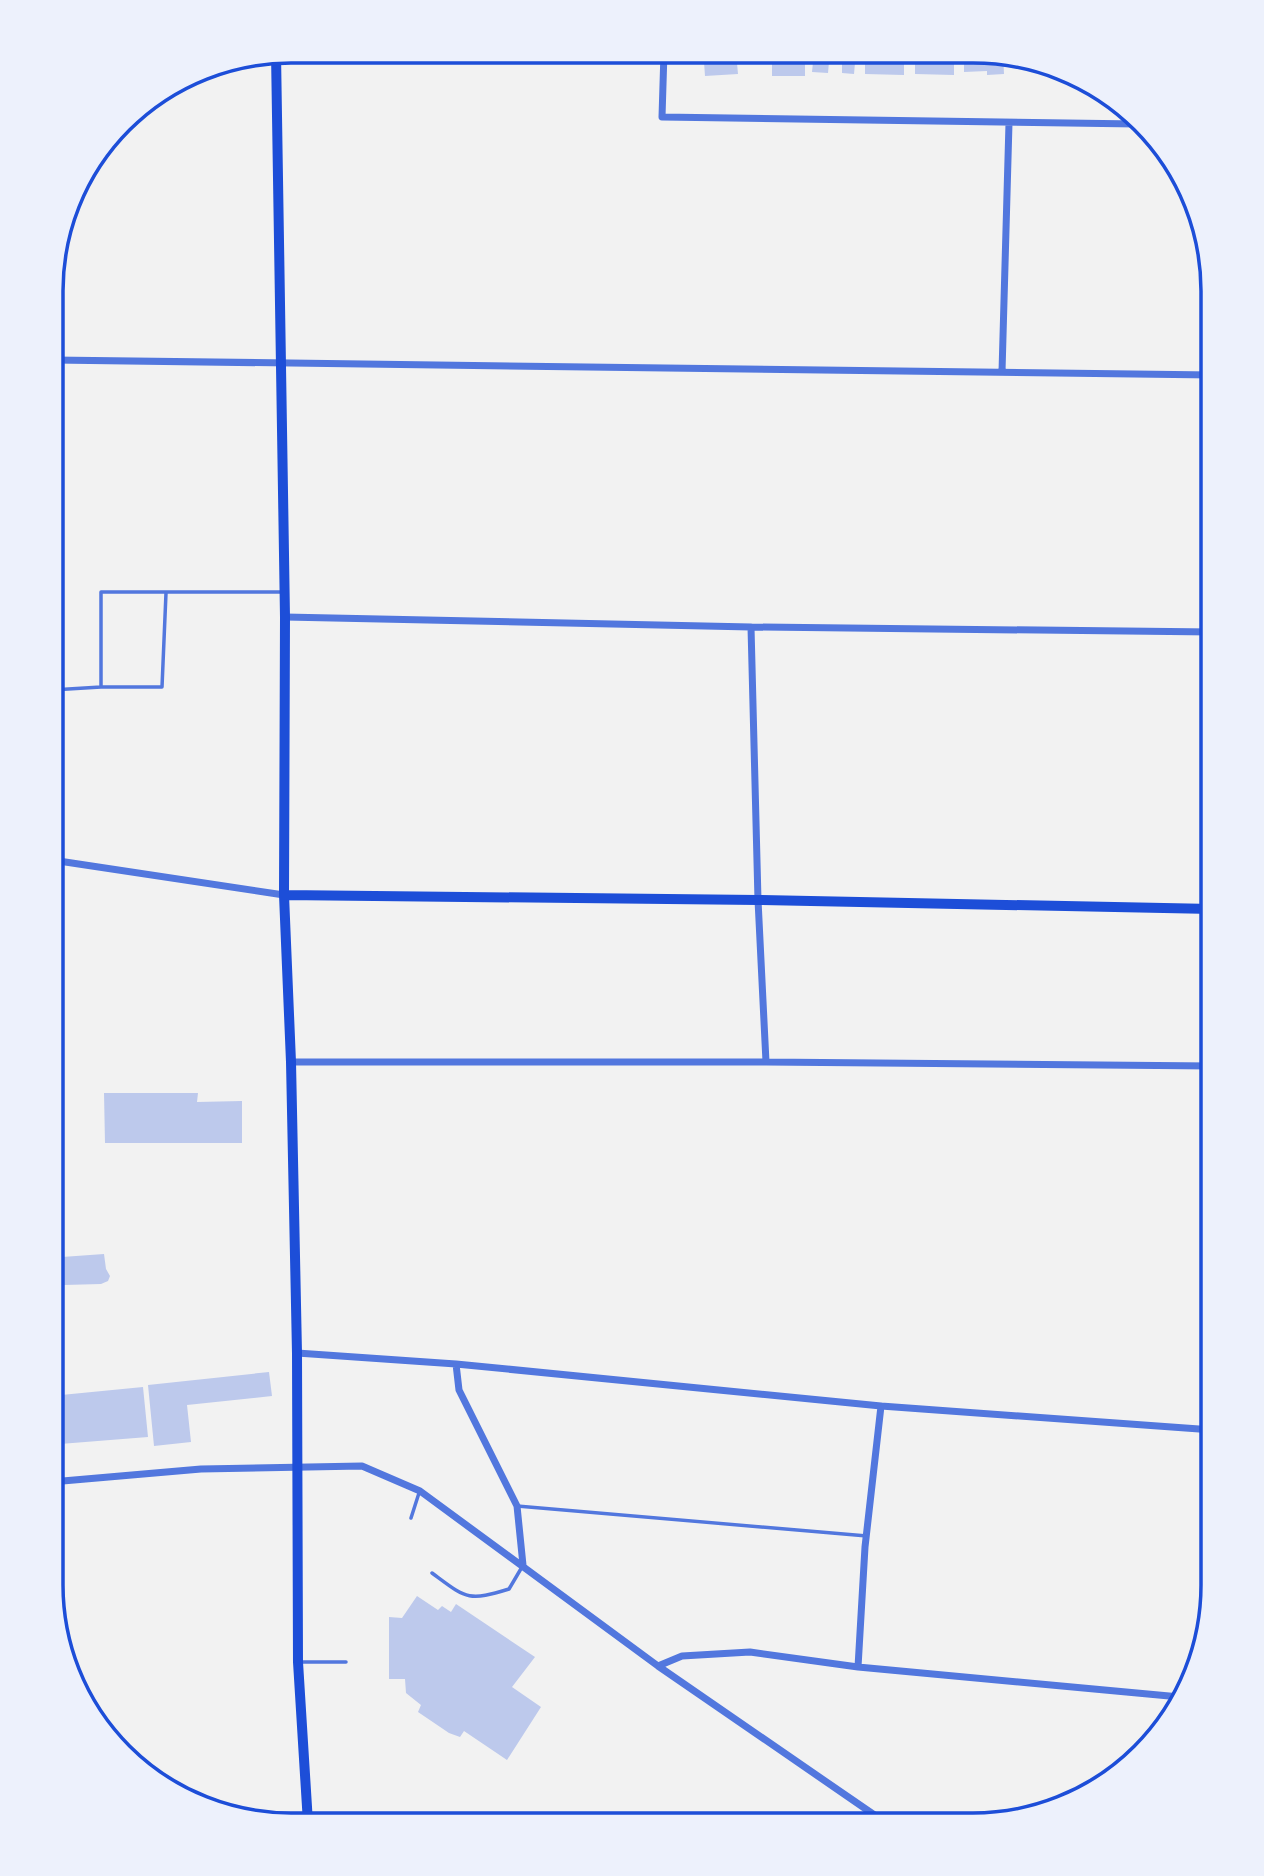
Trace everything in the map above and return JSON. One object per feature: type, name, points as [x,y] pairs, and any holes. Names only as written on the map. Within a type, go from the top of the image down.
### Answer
[{"type":"main road","points":[[276,63],[285,592],[284,895],[297,1353],[298,1662],[307,1813]]},
{"type":"main road","points":[[284,895],[758,900],[1201,909]]},
{"type":"street","points":[[664,63],[662,117],[1127,124]]},
{"type":"street","points":[[1002,372],[1009,123]]},
{"type":"street","points":[[63,360],[1201,375]]},
{"type":"street","points":[[285,617],[751,627],[1201,632]]},
{"type":"street","points":[[751,627],[758,900],[766,1062]]},
{"type":"street","points":[[63,862],[284,895]]},
{"type":"street","points":[[290,1062],[1201,1066]]},
{"type":"street","points":[[297,1353],[456,1364],[881,1406],[1201,1429]]},
{"type":"street","points":[[456,1364],[459,1390],[517,1506],[523,1565]]},
{"type":"street","points":[[858,1667],[867,1536],[881,1406]]},
{"type":"street","points":[[63,1481],[201,1469],[362,1466],[420,1491],[658,1665],[872,1813]]},
{"type":"street","points":[[658,1665],[682,1656],[750,1652],[858,1667],[1172,1696]]},
{"type":"lane","points":[[101,687],[101,592],[285,592]]},
{"type":"lane","points":[[63,689],[162,687],[166,593]]},
{"type":"lane","points":[[411,1518],[420,1491]]},
{"type":"lane","points":[[517,1506],[867,1536]]},
{"type":"lane","points":[[432,1573],[462,1595],[482,1598],[509,1589],[523,1565]]},
{"type":"lane","points":[[298,1662],[346,1662]]},
{"type":"building","points":[[704,63],[737,63],[738,74],[705,76]]},
{"type":"building","points":[[772,63],[805,63],[805,76],[772,76]]},
{"type":"building","points":[[813,63],[829,63],[828,73],[812,72]]},
{"type":"building","points":[[842,63],[855,63],[854,74],[842,73]]},
{"type":"building","points":[[865,63],[904,63],[904,75],[865,74]]},
{"type":"building","points":[[915,63],[954,63],[954,75],[915,74]]},
{"type":"building","points":[[964,63],[1004,65],[1004,74],[987,75],[987,71],[964,72]]},
{"type":"building","points":[[104,1093],[198,1093],[197,1102],[242,1101],[242,1143],[105,1143]]},
{"type":"building","points":[[104,1254],[110,1276],[108,1281],[101,1284],[64,1285],[63,1257]]},
{"type":"building","points":[[269,1372],[272,1396],[187,1405],[191,1442],[154,1446],[148,1385]]},
{"type":"building","points":[[143,1387],[148,1437],[63,1444],[63,1395]]},
{"type":"building","points":[[417,1596],[438,1610],[442,1606],[451,1612],[456,1604],[535,1657],[512,1687],[541,1707],[507,1760],[464,1731],[460,1737],[449,1733],[418,1712],[421,1705],[406,1693],[405,1679],[389,1679],[389,1617],[402,1618]]}]
